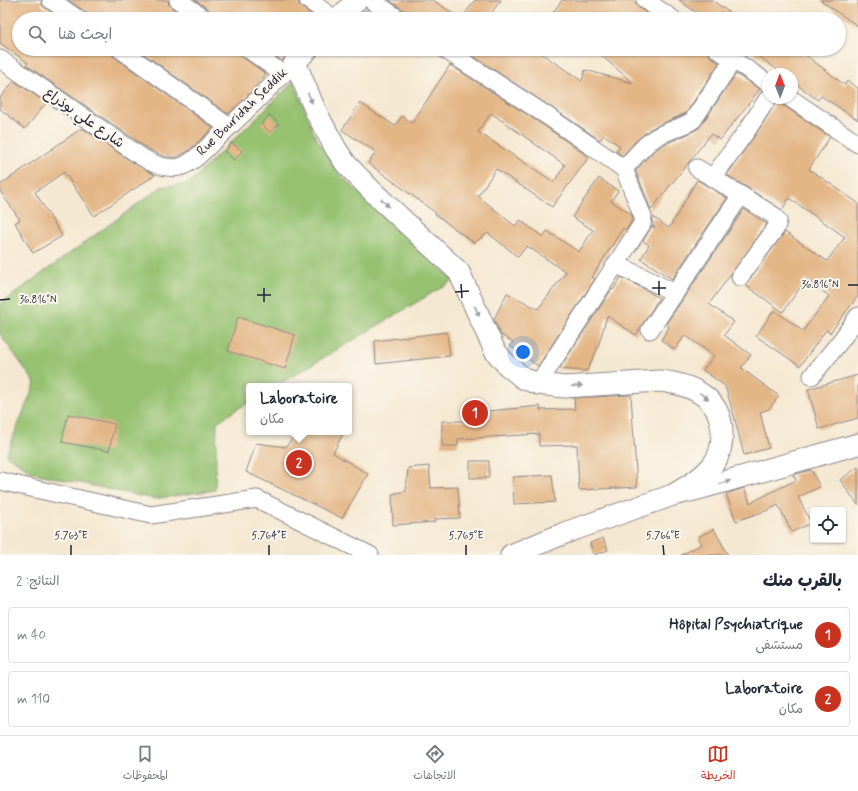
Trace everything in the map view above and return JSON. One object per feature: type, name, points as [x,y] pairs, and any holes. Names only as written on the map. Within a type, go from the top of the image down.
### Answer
[{"type":"main road","points":[[345,12],[358,0]]},
{"type":"main road","points":[[295,62],[327,134],[346,164],[375,194],[459,272],[495,351],[506,365],[523,378],[538,384],[565,387],[659,381],[692,389],[704,395],[712,402],[720,418],[722,435],[719,453],[715,462],[707,472],[696,481],[673,495]]},
{"type":"main road","points":[[511,555],[570,531],[673,495],[858,444]]},
{"type":"street","points":[[51,0],[68,12]]},
{"type":"street","points":[[178,0],[196,12]]},
{"type":"street","points":[[308,0],[325,12]]},
{"type":"street","points":[[372,0],[389,12]]},
{"type":"street","points":[[645,0],[663,12]]},
{"type":"street","points":[[130,56],[229,127]]},
{"type":"street","points":[[273,56],[295,62]]},
{"type":"street","points":[[455,56],[549,117],[624,169],[643,217],[642,224],[538,384]]},
{"type":"street","points":[[727,56],[762,79]]},
{"type":"street","name":"شارع علي بوذراع","points":[[0,59],[140,156],[163,168],[172,168]]},
{"type":"street","points":[[624,169],[646,144],[657,137],[693,120],[733,60]]},
{"type":"street","name":"Rue Bouridah Seddik","points":[[172,168],[183,166],[191,161],[229,127],[295,62]]},
{"type":"street","points":[[798,103],[858,144]]},
{"type":"street","points":[[713,177],[764,104]]},
{"type":"street","points":[[697,168],[773,215],[778,221],[776,228],[740,277]]},
{"type":"street","points":[[650,330],[740,195]]},
{"type":"street","points":[[616,264],[675,293]]},
{"type":"street","points":[[812,376],[842,339],[858,316]]},
{"type":"street","points":[[0,481],[151,514],[257,499],[370,555]]},
{"type":"green space","points":[[294,81],[315,136],[339,174],[454,280],[281,383],[246,383],[246,404],[217,422],[215,490],[154,499],[34,473],[6,455],[35,383],[0,334],[0,304],[161,187],[188,184]]},
{"type":"building","points":[[0,0],[41,0],[42,5],[51,12],[12,12],[12,52],[0,43]]},
{"type":"building","points":[[68,0],[168,0],[169,5],[178,12],[85,12]]},
{"type":"building","points":[[195,0],[298,0],[299,5],[308,12],[212,12]]},
{"type":"building","points":[[389,0],[433,0],[451,12],[406,12]]},
{"type":"building","points":[[475,0],[501,0],[492,12],[466,12]]},
{"type":"building","points":[[562,0],[630,0],[645,12],[553,12]]},
{"type":"building","points":[[679,0],[712,0],[729,12],[695,12]]},
{"type":"building","points":[[820,0],[858,0],[858,26],[846,18],[846,12],[837,12]]},
{"type":"building","points":[[367,9],[371,12],[364,12]]},
{"type":"building","points":[[18,56],[113,56],[213,128],[188,151],[177,157],[166,157],[150,150],[26,65],[28,63]]},
{"type":"building","points":[[147,56],[241,56],[266,74],[248,95],[228,114]]},
{"type":"building","points":[[275,56],[286,56],[282,61]]},
{"type":"building","points":[[473,56],[545,56],[582,81],[585,70],[633,83],[602,56],[710,56],[719,63],[686,113],[650,129],[622,156],[616,151],[620,146],[604,135],[600,140]]},
{"type":"building","points":[[759,56],[807,56],[845,85],[847,81],[858,88],[858,120],[821,96],[818,100],[798,85],[798,68],[775,68]]},
{"type":"building","points":[[450,65],[543,125],[589,157],[552,207],[496,169],[478,196],[515,226],[520,220],[543,237],[547,231],[579,252],[593,230],[572,217],[599,178],[618,191],[611,201],[631,214],[633,218],[626,230],[623,228],[592,277],[595,279],[538,366],[510,346],[513,342],[501,335],[494,319],[507,293],[538,309],[566,272],[527,246],[518,257],[488,233],[474,243],[368,163],[376,152],[342,130],[360,103],[395,126],[402,116],[412,123]],"holes":[[[491,113],[565,165],[554,182],[478,132]]]},
{"type":"building","points":[[736,74],[760,89],[720,140],[711,134],[651,210],[636,171],[650,155],[661,146],[699,128]]},
{"type":"building","points":[[14,81],[46,103],[25,129],[0,109],[0,98]]},
{"type":"building","points":[[775,104],[782,104],[830,137],[809,169],[858,203],[858,296],[830,333],[826,330],[800,366],[756,336],[774,310],[803,331],[829,296],[806,279],[783,312],[745,285],[785,232],[827,261],[845,237],[789,198],[782,210],[727,175]]},
{"type":"building","points":[[270,115],[279,124],[270,132],[261,124]]},
{"type":"building","points":[[82,128],[135,164],[155,175],[94,216],[64,172],[35,192],[62,236],[33,253],[15,223],[20,220],[0,191],[0,185]]},
{"type":"building","points":[[232,143],[242,151],[234,160],[224,151]]},
{"type":"building","points":[[697,180],[727,198],[672,279],[641,259],[649,245],[643,241],[652,226],[655,228],[652,222],[653,217],[669,228]]},
{"type":"building","points":[[744,209],[767,224],[709,304],[734,322],[724,335],[751,355],[741,368],[779,396],[769,409],[760,412],[769,448],[744,455],[725,386],[703,370],[714,356],[685,335],[675,350],[661,340],[669,327],[666,324]]},
{"type":"building","points":[[621,277],[659,298],[636,335],[607,316],[598,347],[587,371],[559,369],[612,289],[613,290]]},
{"type":"building","points":[[238,317],[295,335],[285,369],[228,351]]},
{"type":"building","points":[[447,332],[450,356],[376,364],[375,341]]},
{"type":"building","points":[[858,375],[858,418],[819,429],[808,389]]},
{"type":"building","points":[[631,395],[637,487],[579,490],[577,445],[539,446],[539,434],[458,439],[458,446],[442,446],[442,421],[468,421],[468,413],[540,406],[540,410],[575,409],[574,398]]},
{"type":"building","points":[[68,414],[115,424],[109,451],[62,442]]},
{"type":"building","points":[[295,435],[342,435],[333,453],[368,474],[342,518],[246,472],[256,443],[286,447]]},
{"type":"building","points":[[470,461],[489,461],[489,478],[470,478]]},
{"type":"building","points":[[429,466],[431,488],[458,487],[460,518],[434,519],[435,522],[393,525],[392,494],[406,491],[408,468]]},
{"type":"building","points":[[858,467],[858,505],[840,480]]},
{"type":"building","points":[[811,470],[820,487],[798,497],[810,523],[792,532],[778,505],[736,521],[726,494],[744,488],[750,503],[796,480],[793,475]]},
{"type":"building","points":[[552,475],[555,502],[514,504],[513,477]]},
{"type":"building","points":[[714,529],[728,555],[681,555],[702,544],[698,537]]},
{"type":"building","points":[[603,538],[608,550],[594,555],[590,543]]},
{"type":"place","name":"Hôpital Psychiatrique","points":[[475,413]]},
{"type":"place","name":"Laboratoire","points":[[299,463]]}]
